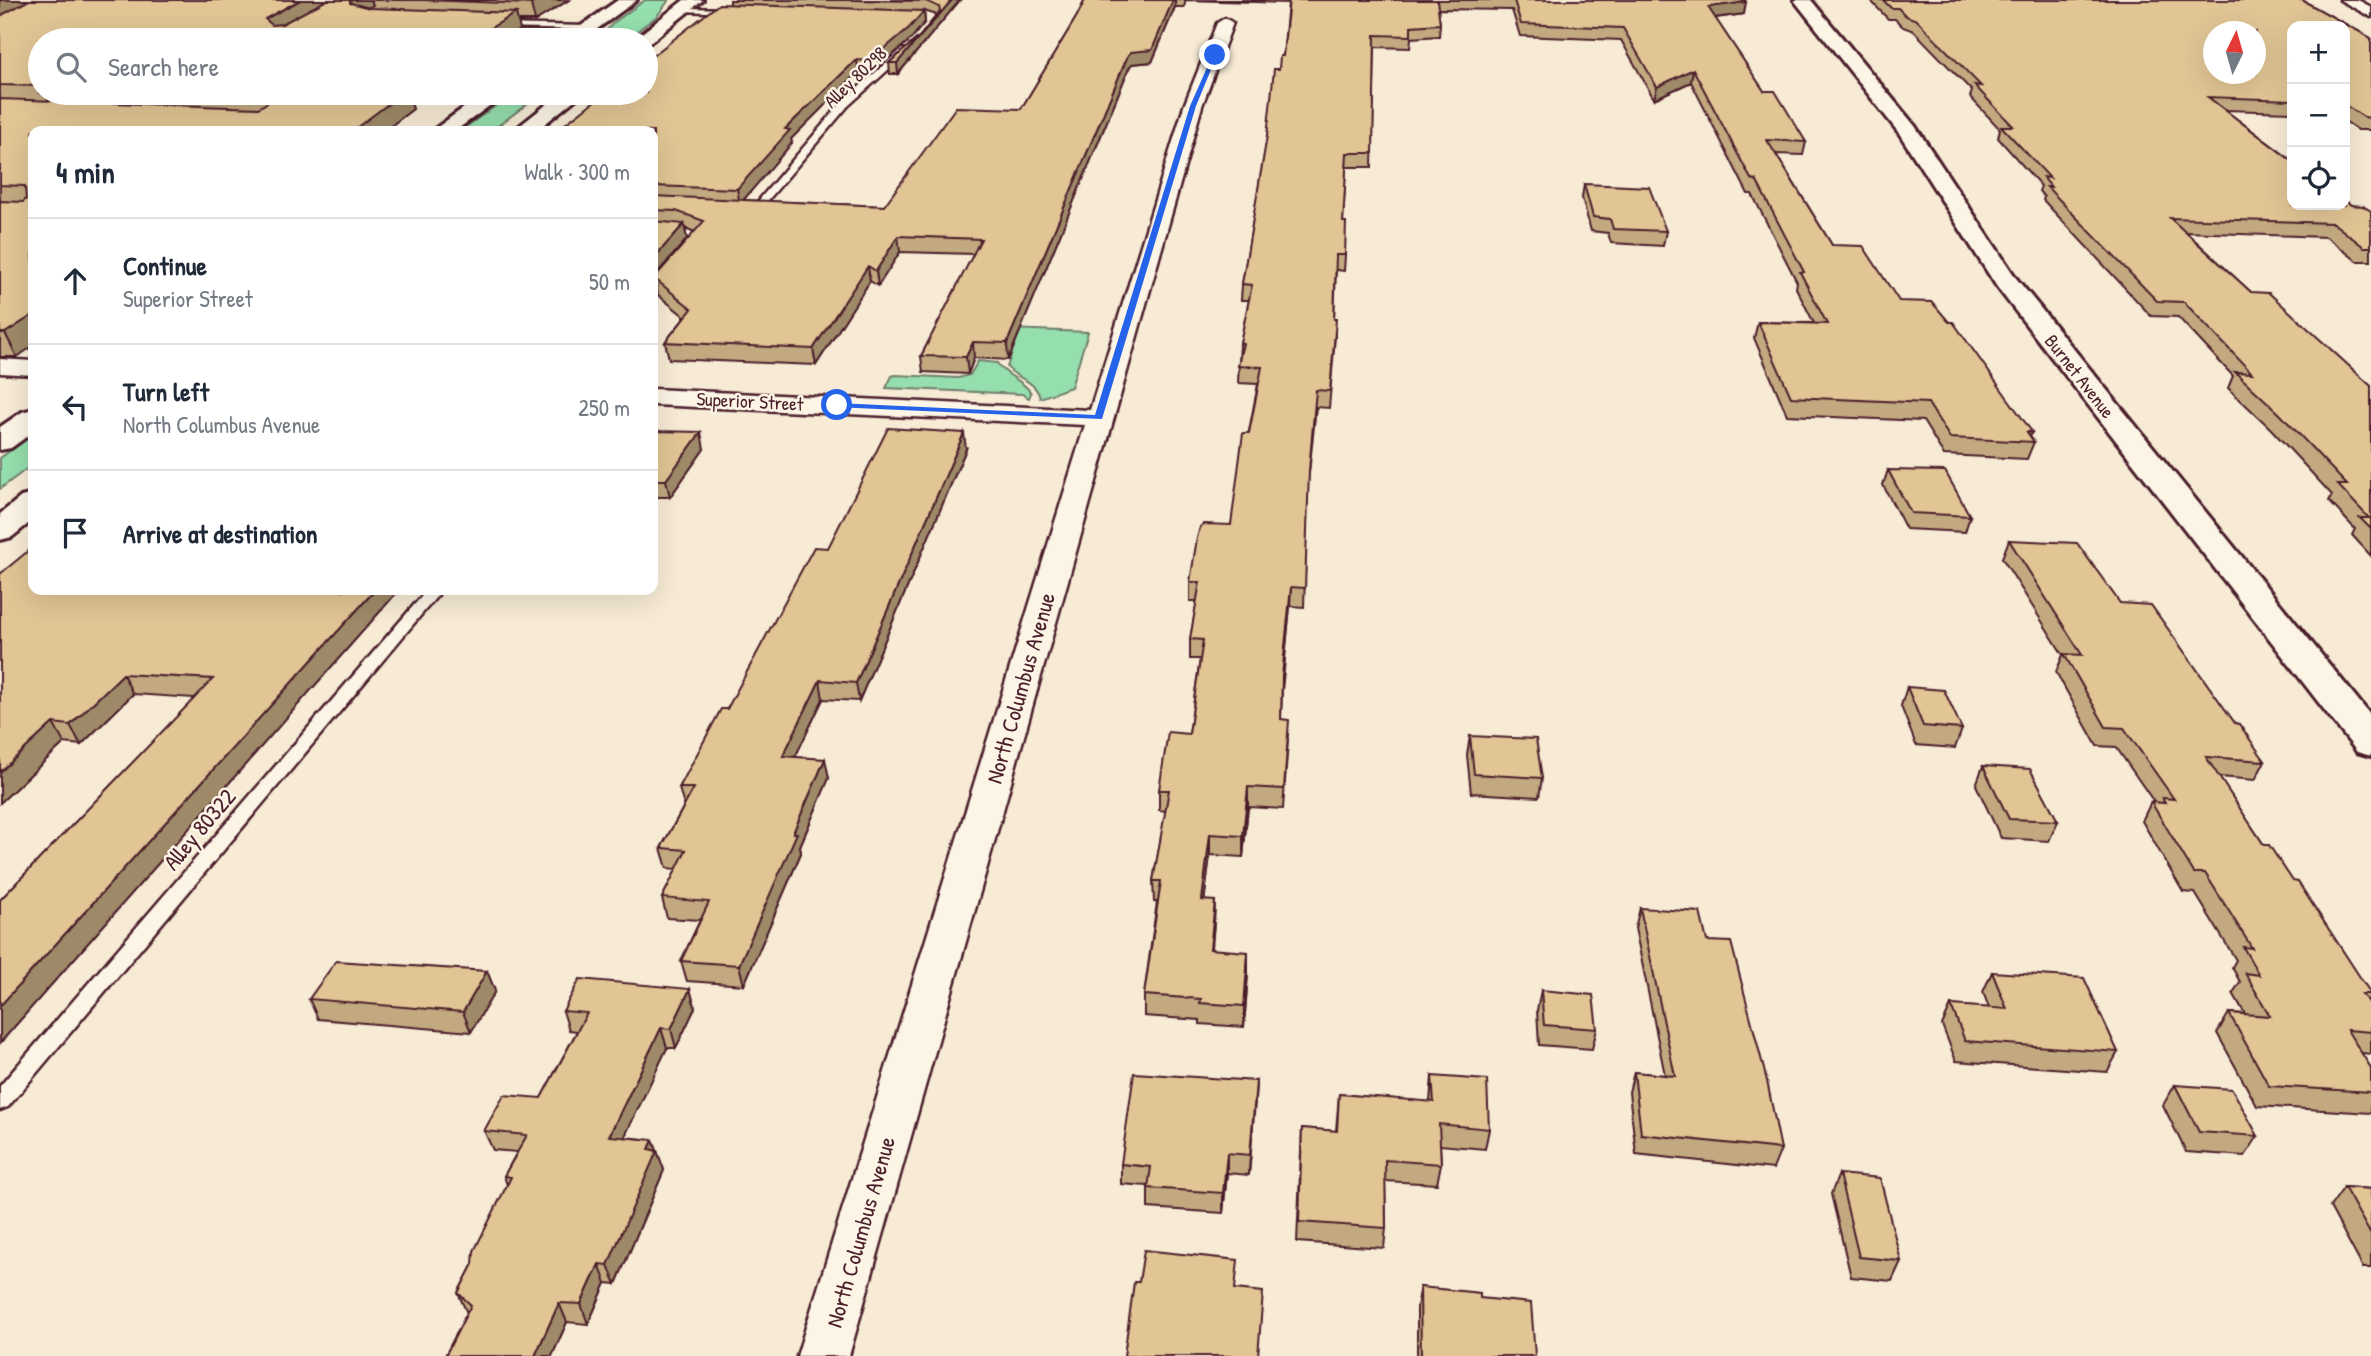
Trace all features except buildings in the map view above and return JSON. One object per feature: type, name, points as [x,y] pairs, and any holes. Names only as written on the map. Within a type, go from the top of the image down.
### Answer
[{"type":"street","points":[[587,28],[629,0]]},
{"type":"street","name":"Burnet Avenue","points":[[1802,0],[1908,130],[2006,282],[2371,743]]},
{"type":"street","points":[[2347,0],[2371,13]]},
{"type":"street","points":[[658,28],[689,5]]},
{"type":"street","name":"North Columbus Avenue","points":[[823,1356],[1193,106],[1225,23]]},
{"type":"street","points":[[449,126],[480,105]]},
{"type":"street","points":[[529,126],[552,105]]},
{"type":"street","points":[[0,366],[28,368]]},
{"type":"street","name":"Superior Street","points":[[658,397],[1099,418]]},
{"type":"street","points":[[0,441],[28,421]]},
{"type":"street","points":[[0,530],[28,509]]},
{"type":"lane","points":[[689,5],[748,11]]},
{"type":"lane","points":[[484,25],[587,28]]},
{"type":"lane","name":"Alley 80298","points":[[742,209],[755,210],[845,104],[916,43]]},
{"type":"lane","points":[[658,230],[678,231],[699,237],[681,257]]},
{"type":"lane","name":"Alley 80322","points":[[0,1101],[431,595]]},
{"type":"green space","points":[[645,0],[669,0],[657,16],[641,28],[609,28]]},
{"type":"green space","points":[[497,105],[526,105],[498,126],[467,126]]},
{"type":"green space","points":[[958,327],[1088,332],[1071,387],[1040,398],[1034,387],[1007,367],[1019,332]]},
{"type":"green space","points":[[978,361],[997,363],[1028,388],[1031,393],[1029,398],[1022,394],[886,388],[895,375],[958,378],[970,375]]},
{"type":"green space","points":[[28,438],[28,468],[0,489],[0,458]]},
{"type":"route","points":[[837,405],[1099,418],[1193,106],[1215,55]]}]
